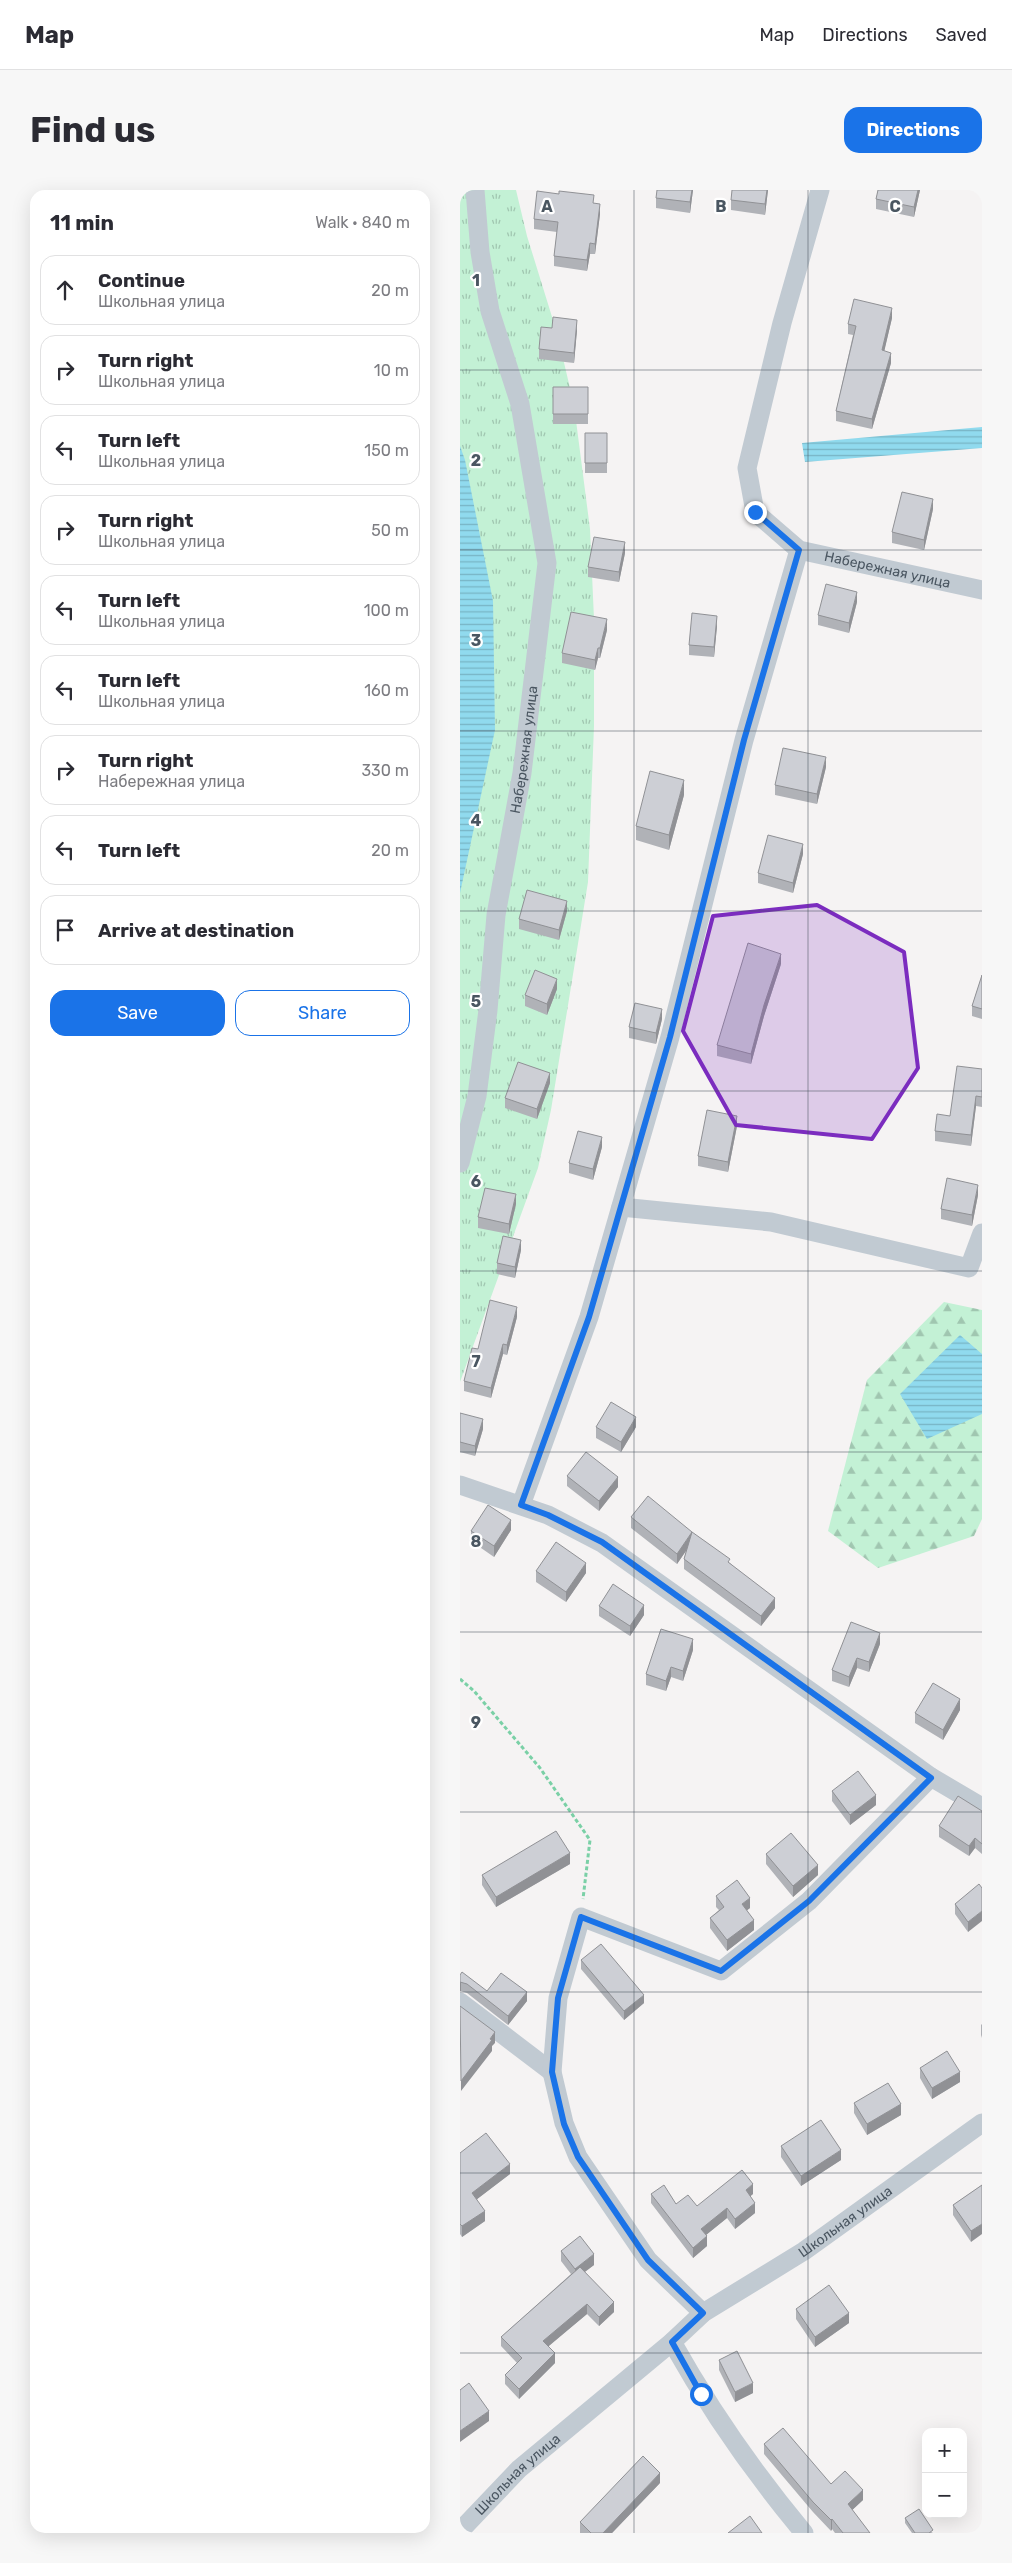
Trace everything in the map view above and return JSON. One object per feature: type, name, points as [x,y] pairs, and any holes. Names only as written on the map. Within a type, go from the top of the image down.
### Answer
[{"type":"street","name":"Набережная улица","points":[[460,1163],[477,1096],[488,1010],[496,915],[522,773],[547,563],[520,404],[490,311],[480,252],[475,190]]},
{"type":"street","points":[[521,1505],[589,1317],[670,1037],[744,740],[799,550],[755,512],[747,468],[782,322],[820,190]]},
{"type":"street","name":"Набережная улица","points":[[799,550],[982,590]]},
{"type":"street","points":[[621,1207],[771,1222],[969,1268],[982,1233]]},
{"type":"street","points":[[460,1485],[548,1515],[602,1542],[931,1778],[982,1807]]},
{"type":"street","points":[[703,2313],[648,2260],[578,2157],[564,2124],[552,2072],[558,1998],[581,1917],[721,1971],[809,1901],[931,1778]]},
{"type":"street","points":[[460,2002],[552,2072]]},
{"type":"street","name":"Школьная улица","points":[[460,2532],[519,2469],[672,2342],[703,2313],[804,2251],[982,2123]]},
{"type":"street","points":[[672,2342],[701,2394],[767,2489],[804,2533]]},
{"type":"path","points":[[460,1679],[474,1690],[540,1768],[590,1840],[581,1917]]},
{"type":"highlighted area","points":[[817,905],[904,952],[918,1068],[872,1139],[736,1125],[683,1031],[713,916]]},
{"type":"green space","points":[[460,190],[516,190],[527,236],[557,333],[574,405],[590,529],[594,619],[594,726],[588,882],[551,1110],[538,1168],[460,1382]]},
{"type":"green space","points":[[944,1302],[982,1310],[982,1519],[974,1536],[878,1568],[828,1531],[867,1380]]},
{"type":"water","points":[[982,427],[982,448],[805,462],[802,443]]},
{"type":"water","points":[[460,446],[465,460],[493,601],[495,730],[460,893]]},
{"type":"water","points":[[960,1335],[982,1354],[982,1414],[927,1439],[900,1394]]},
{"type":"building","points":[[657,190],[692,190],[690,202],[656,198]]},
{"type":"building","points":[[732,190],[767,190],[765,204],[731,200]]},
{"type":"building","points":[[878,190],[918,190],[914,207],[876,199]]},
{"type":"building","points":[[537,191],[559,194],[559,191],[594,195],[593,203],[600,204],[595,244],[590,243],[587,260],[554,256],[558,222],[534,219]]},
{"type":"building","points":[[854,299],[892,308],[882,350],[891,353],[872,419],[836,411],[856,326],[848,324]]},
{"type":"building","points":[[553,317],[577,320],[574,353],[539,349],[541,327],[552,328]]},
{"type":"building","points":[[553,387],[588,387],[588,414],[553,414]]},
{"type":"building","points":[[585,433],[607,433],[607,463],[585,463]]},
{"type":"building","points":[[902,492],[933,499],[924,540],[892,532]]},
{"type":"building","points":[[594,537],[625,542],[619,572],[588,567]]},
{"type":"building","points":[[826,584],[857,592],[849,623],[818,615]]},
{"type":"building","points":[[571,612],[607,619],[595,660],[562,653]]},
{"type":"building","points":[[692,613],[717,616],[714,647],[689,645]]},
{"type":"building","points":[[783,748],[826,757],[817,794],[775,785]]},
{"type":"building","points":[[650,771],[684,780],[669,835],[636,826]]},
{"type":"building","points":[[768,835],[803,844],[793,883],[758,873]]},
{"type":"building","points":[[527,890],[567,901],[559,930],[519,919]]},
{"type":"building","points":[[748,943],[781,954],[764,1005],[751,1054],[717,1045]]},
{"type":"building","points":[[535,970],[557,979],[547,1004],[525,995]]},
{"type":"building","points":[[982,975],[982,1009],[972,1006]]},
{"type":"building","points":[[635,1003],[662,1009],[656,1033],[629,1027]]},
{"type":"building","points":[[518,1062],[550,1073],[537,1109],[505,1098]]},
{"type":"building","points":[[957,1066],[982,1069],[982,1097],[976,1096],[971,1135],[935,1131],[937,1114],[950,1116]]},
{"type":"building","points":[[707,1110],[737,1116],[728,1162],[698,1156]]},
{"type":"building","points":[[578,1131],[602,1137],[593,1169],[569,1163]]},
{"type":"building","points":[[947,1178],[978,1185],[972,1215],[941,1209]]},
{"type":"building","points":[[485,1188],[516,1194],[509,1224],[478,1217]]},
{"type":"building","points":[[503,1236],[521,1240],[515,1267],[497,1263]]},
{"type":"building","points":[[490,1300],[517,1307],[507,1345],[503,1344],[491,1388],[464,1381],[472,1348],[478,1349]]},
{"type":"building","points":[[611,1402],[636,1417],[621,1442],[596,1427]]},
{"type":"building","points":[[460,1413],[483,1419],[475,1446],[460,1442]]},
{"type":"building","points":[[586,1452],[618,1477],[599,1501],[567,1476]]},
{"type":"building","points":[[648,1496],[692,1532],[677,1554],[631,1517]]},
{"type":"building","points":[[488,1505],[511,1520],[494,1546],[471,1531]]},
{"type":"building","points":[[692,1532],[730,1559],[728,1562],[775,1598],[761,1616],[684,1559]]},
{"type":"building","points":[[556,1542],[586,1563],[566,1592],[536,1571]]},
{"type":"building","points":[[613,1584],[644,1605],[630,1626],[599,1606]]},
{"type":"building","points":[[851,1622],[880,1633],[869,1662],[857,1658],[849,1677],[832,1670]]},
{"type":"building","points":[[661,1629],[693,1639],[683,1671],[671,1667],[666,1681],[646,1674]]},
{"type":"building","points":[[933,1683],[960,1699],[943,1730],[915,1713]]},
{"type":"building","points":[[858,1771],[876,1795],[850,1815],[832,1791]]},
{"type":"building","points":[[958,1796],[982,1811],[982,1844],[975,1838],[969,1846],[939,1826]]},
{"type":"building","points":[[556,1831],[570,1853],[496,1897],[482,1875]]},
{"type":"building","points":[[791,1833],[818,1865],[793,1886],[766,1854]]},
{"type":"building","points":[[737,1880],[750,1898],[742,1904],[754,1920],[727,1940],[710,1918],[724,1907],[716,1896]]},
{"type":"building","points":[[979,1884],[982,1888],[982,1911],[968,1922],[955,1904]]},
{"type":"building","points":[[601,1944],[644,1995],[624,2011],[581,1960]]},
{"type":"building","points":[[462,1972],[487,1991],[501,1973],[527,1992],[508,2016],[467,1984],[460,1982]]},
{"type":"building","points":[[460,2006],[495,2032],[490,2039],[492,2040],[461,2081]]},
{"type":"building","points":[[947,2051],[960,2072],[932,2088],[920,2068]]},
{"type":"building","points":[[888,2083],[901,2104],[867,2124],[854,2103]]},
{"type":"building","points":[[821,2120],[841,2150],[801,2176],[781,2146]]},
{"type":"building","points":[[486,2133],[510,2164],[472,2193],[485,2211],[462,2226],[460,2224],[460,2153]]},
{"type":"building","points":[[742,2170],[753,2184],[746,2190],[755,2203],[735,2219],[727,2208],[701,2229],[707,2236],[693,2248],[651,2194],[664,2185],[676,2204],[688,2195],[697,2206]]},
{"type":"building","points":[[982,2185],[982,2224],[971,2231],[953,2205]]},
{"type":"building","points":[[580,2236],[594,2254],[575,2269],[561,2251]]},
{"type":"building","points":[[580,2267],[614,2302],[599,2317],[587,2304],[543,2341],[555,2353],[519,2389],[505,2375],[522,2358],[501,2337]]},
{"type":"building","points":[[829,2285],[849,2313],[815,2337],[796,2309]]},
{"type":"building","points":[[737,2351],[753,2383],[735,2392],[719,2360]]},
{"type":"building","points":[[469,2383],[489,2411],[460,2431],[460,2390]]},
{"type":"building","points":[[783,2428],[831,2484],[845,2471],[863,2490],[848,2504],[870,2533],[843,2533],[832,2519],[813,2502],[764,2444]]},
{"type":"building","points":[[643,2456],[660,2473],[603,2533],[591,2533],[580,2522]]},
{"type":"building","points":[[919,2509],[922,2518],[925,2518],[933,2530],[929,2533],[915,2533],[905,2518]]},
{"type":"building","points":[[750,2516],[762,2533],[728,2533]]},
{"type":"route","points":[[701,2394],[672,2342],[703,2313],[648,2260],[578,2157],[564,2124],[552,2072],[558,1998],[581,1917],[721,1971],[809,1901],[931,1778],[602,1542],[548,1515],[521,1505],[589,1317],[670,1037],[744,740],[799,550],[755,512]]}]
